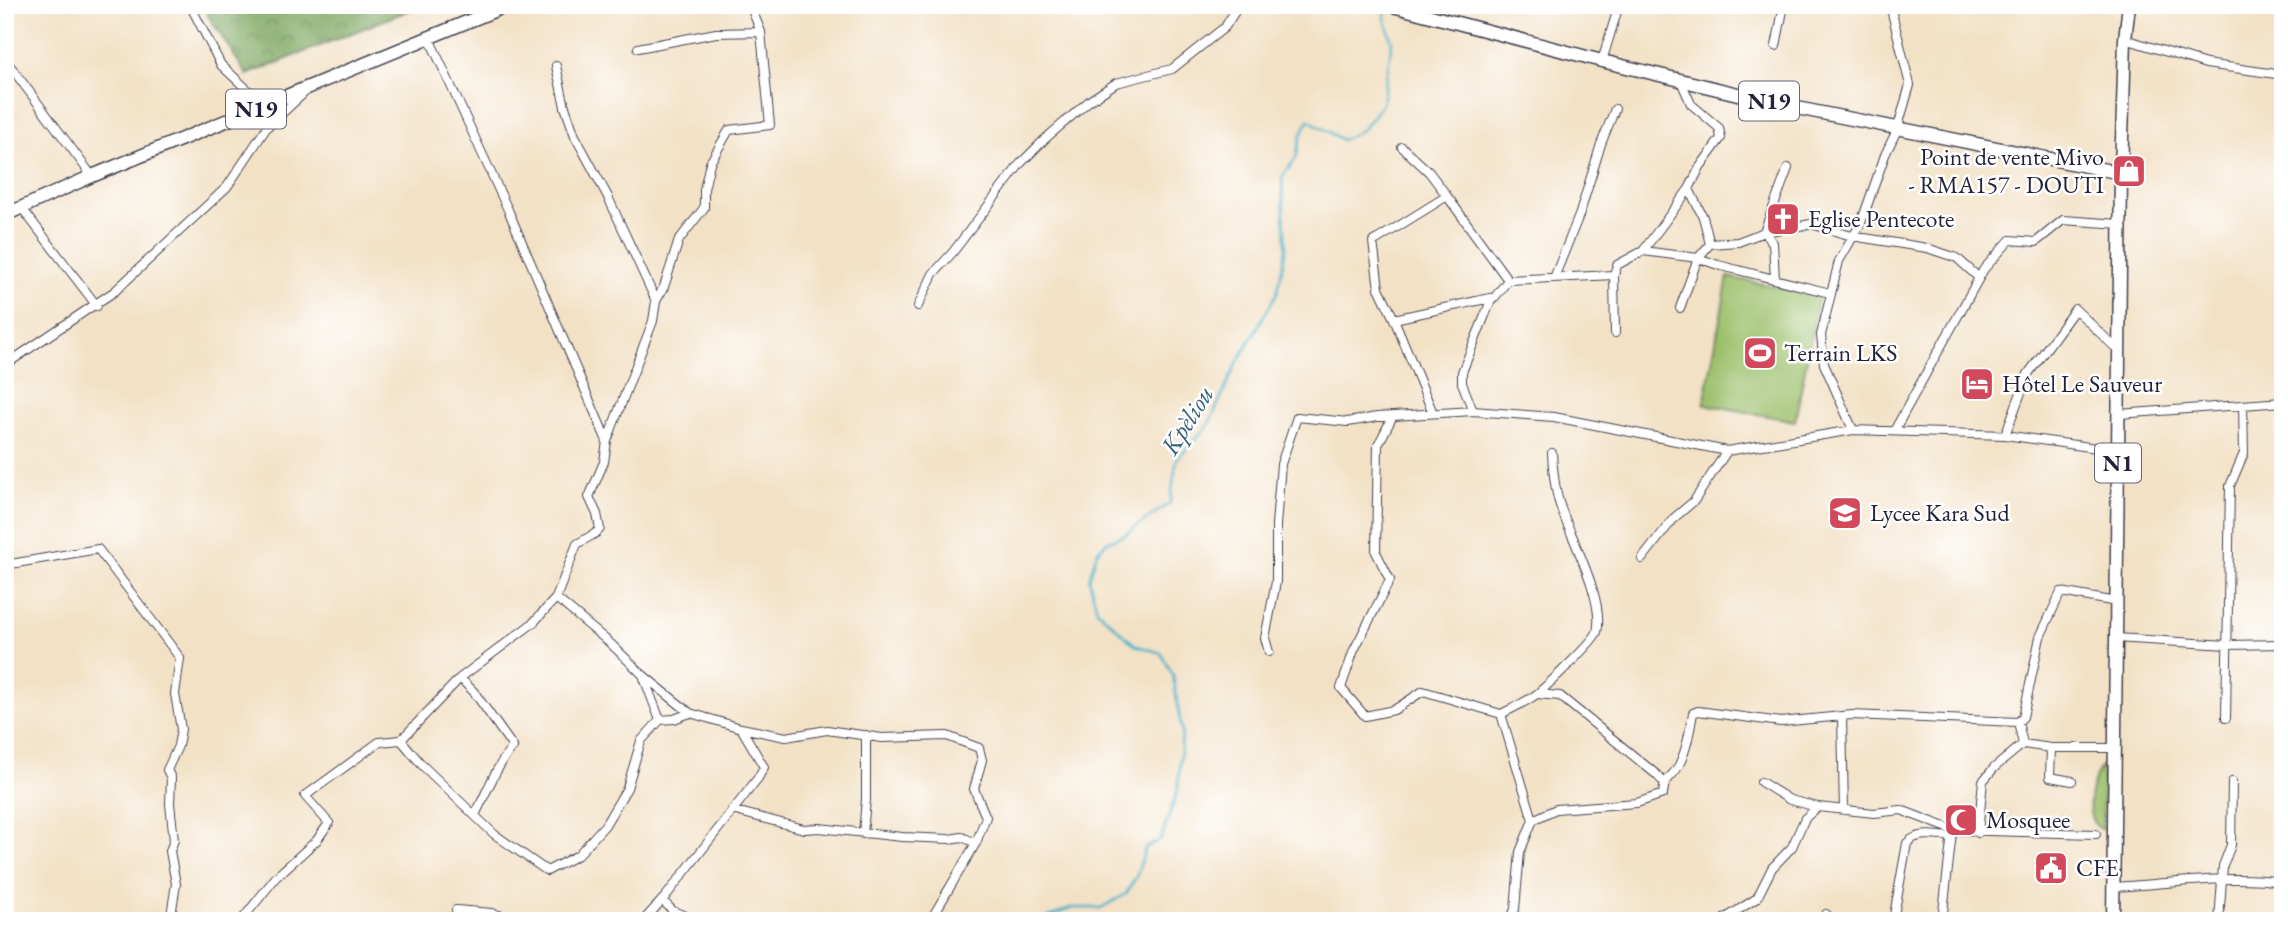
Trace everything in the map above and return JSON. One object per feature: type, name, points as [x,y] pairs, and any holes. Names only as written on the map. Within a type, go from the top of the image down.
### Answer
[{"type":"main road","name":"N19","points":[[5,215],[92,176],[508,5]]},
{"type":"main road","name":"N19","points":[[1389,5],[1602,61],[1898,130],[2121,173]]},
{"type":"main road","name":"N1","points":[[2113,921],[2120,224],[2125,39],[2129,5]]},
{"type":"street","points":[[190,5],[221,65],[250,92],[282,99]]},
{"type":"street","points":[[241,921],[276,877],[317,840],[330,823],[305,796],[379,742],[401,740],[460,678],[533,623],[556,598],[577,544],[600,529],[589,497],[604,463],[607,441],[653,321],[656,301],[664,287],[679,240],[705,208],[706,179],[710,163],[729,130],[770,125],[761,32],[750,5]]},
{"type":"street","points":[[918,306],[933,274],[1020,164],[1045,139],[1089,101],[1116,83],[1172,69],[1225,27],[1238,5]]},
{"type":"street","points":[[1602,61],[1619,5]]},
{"type":"street","points":[[1776,46],[1784,5]]},
{"type":"street","points":[[1853,430],[1824,364],[1821,335],[1839,261],[1861,223],[1885,155],[1898,130],[1910,85],[1890,5]]},
{"type":"street","points":[[2253,5],[2283,11]]},
{"type":"street","points":[[638,48],[716,33],[761,32]]},
{"type":"street","points":[[429,38],[509,212],[607,441]]},
{"type":"street","points":[[2125,39],[2206,64],[2283,75]]},
{"type":"street","points":[[6,62],[92,176]]},
{"type":"street","points":[[556,66],[575,136],[608,197],[656,301]]},
{"type":"street","points":[[1615,333],[1614,275],[1617,265],[1643,251],[1720,141],[1718,128],[1692,104],[1680,79]]},
{"type":"street","points":[[5,365],[116,291],[227,187],[267,127],[308,88]]},
{"type":"street","points":[[1554,278],[1580,213],[1601,144],[1615,109]]},
{"type":"street","points":[[1402,147],[1429,172],[1507,280]]},
{"type":"street","points":[[1764,232],[1788,168]]},
{"type":"street","points":[[1689,188],[1703,217],[1710,244]]},
{"type":"street","points":[[1433,413],[1379,288],[1373,242],[1447,196]]},
{"type":"street","points":[[21,207],[97,306]]},
{"type":"street","points":[[1894,431],[1984,269],[2010,240],[2036,242],[2063,220],[2120,224]]},
{"type":"street","points":[[1680,308],[1698,258],[1710,244],[1738,242],[1764,232],[1811,224],[1852,236],[1927,248],[1957,258],[1979,278]]},
{"type":"street","points":[[1764,232],[1773,243],[1775,279]]},
{"type":"street","points":[[1643,251],[1698,258],[1830,293]]},
{"type":"street","points":[[1507,280],[1614,275]]},
{"type":"street","points":[[1394,319],[1495,297],[1507,280]]},
{"type":"street","points":[[1473,411],[1462,383],[1462,372],[1492,298]]},
{"type":"street","points":[[2005,435],[2028,374],[2075,309],[2120,352]]},
{"type":"street","points":[[2119,414],[2283,402]]},
{"type":"street","points":[[2226,718],[2230,486],[2244,453],[2243,405]]},
{"type":"street","points":[[1269,652],[1265,638],[1276,582],[1276,525],[1281,464],[1297,417],[1348,422],[1473,411],[1554,417],[1727,451],[1853,430],[2005,435],[2118,451]]},
{"type":"street","points":[[1393,416],[1378,445],[1376,552],[1390,580],[1354,650],[1341,688],[1365,716],[1394,710],[1423,691],[1501,715],[1537,694],[1577,654],[1588,647],[1598,629],[1598,610],[1575,542],[1560,508],[1553,476],[1552,453]]},
{"type":"street","points":[[1642,559],[1674,518],[1694,501],[1727,451]]},
{"type":"street","points":[[5,565],[98,549],[180,657],[175,694],[181,729],[178,746],[167,770],[171,778],[170,804],[174,840],[170,851],[176,884],[172,909]]},
{"type":"street","points":[[1533,820],[1556,809],[1637,803],[1663,794],[1664,783],[1679,767],[1695,712],[1781,722],[1842,717],[1945,717],[2018,722],[2023,717],[2039,637],[2061,593],[2117,601]]},
{"type":"street","points":[[556,598],[690,713],[741,728],[786,737],[827,730],[882,738],[947,736],[979,748],[982,760],[974,789],[986,817],[976,843],[930,921]]},
{"type":"street","points":[[2116,638],[2227,645],[2283,644]]},
{"type":"street","points":[[643,675],[660,720]]},
{"type":"street","points":[[460,678],[474,692],[513,747],[501,760],[475,815]]},
{"type":"street","points":[[1537,694],[1560,696],[1608,733],[1664,783]]},
{"type":"street","points":[[401,740],[422,765],[495,835],[547,871],[578,855],[605,825],[627,788],[641,741],[660,720],[674,719],[690,713]]},
{"type":"street","points":[[1501,715],[1533,820],[1520,852],[1515,909],[1510,921]]},
{"type":"street","points":[[1842,717],[1844,810]]},
{"type":"street","points":[[2018,722],[2023,744]]},
{"type":"street","points":[[643,921],[764,767],[741,728]]},
{"type":"street","points":[[863,834],[866,735]]},
{"type":"street","points":[[1978,833],[1983,780],[2023,744],[2051,748],[2114,748]]},
{"type":"street","points":[[2051,748],[2050,777],[2072,781]]},
{"type":"street","points":[[1761,782],[1790,800],[1818,807],[1874,813],[1901,810],[1952,834]]},
{"type":"street","points":[[2219,921],[2220,881],[2231,845],[2232,782]]},
{"type":"street","points":[[1721,921],[1757,898],[1772,868],[1793,847],[1805,818],[1818,807]]},
{"type":"street","points":[[732,810],[804,829],[948,839],[962,837],[976,843]]},
{"type":"street","points":[[1893,921],[1907,843],[1913,837],[1978,833],[2096,834]]},
{"type":"street","points":[[1942,921],[1952,834]]},
{"type":"street","points":[[2113,887],[2220,881],[2283,882]]},
{"type":"street","points":[[662,900],[673,911],[698,921]]},
{"type":"street","points":[[456,910],[492,913],[519,921]]},
{"type":"street","points":[[1826,914],[1834,921]]},
{"type":"green space","points":[[201,5],[422,5],[247,75]]},
{"type":"green space","name":"Terrain LKS","points":[[1728,277],[1819,295],[1795,421],[1704,404]]},
{"type":"green space","points":[[2103,764],[2103,830],[2092,818],[2090,799]]},
{"type":"waterway","name":"Kpèliou","points":[[1040,921],[1070,908],[1101,908],[1126,894],[1137,875],[1145,848],[1161,839],[1178,789],[1182,733],[1173,675],[1161,653],[1135,645],[1097,610],[1089,579],[1097,552],[1107,542],[1126,534],[1170,503],[1177,459],[1208,426],[1236,365],[1277,293],[1286,248],[1282,177],[1296,158],[1301,135],[1309,120],[1342,140],[1363,129],[1382,104],[1392,42],[1384,14],[1388,11]]},
{"type":"place","name":"Point de vente Mivo - RMA157 - DOUTI","points":[[2129,171]]},
{"type":"place","name":"Eglise Pentecote","points":[[1783,219]]},
{"type":"place","name":"Terrain LKS","points":[[1760,353]]},
{"type":"place","name":"Hôtel Le Sauveur","points":[[1977,384]]},
{"type":"place","name":"Lycee Kara Sud","points":[[1845,513]]},
{"type":"place","name":"Mosquee","points":[[1961,820]]},
{"type":"place","name":"CFE","points":[[2051,868]]}]
